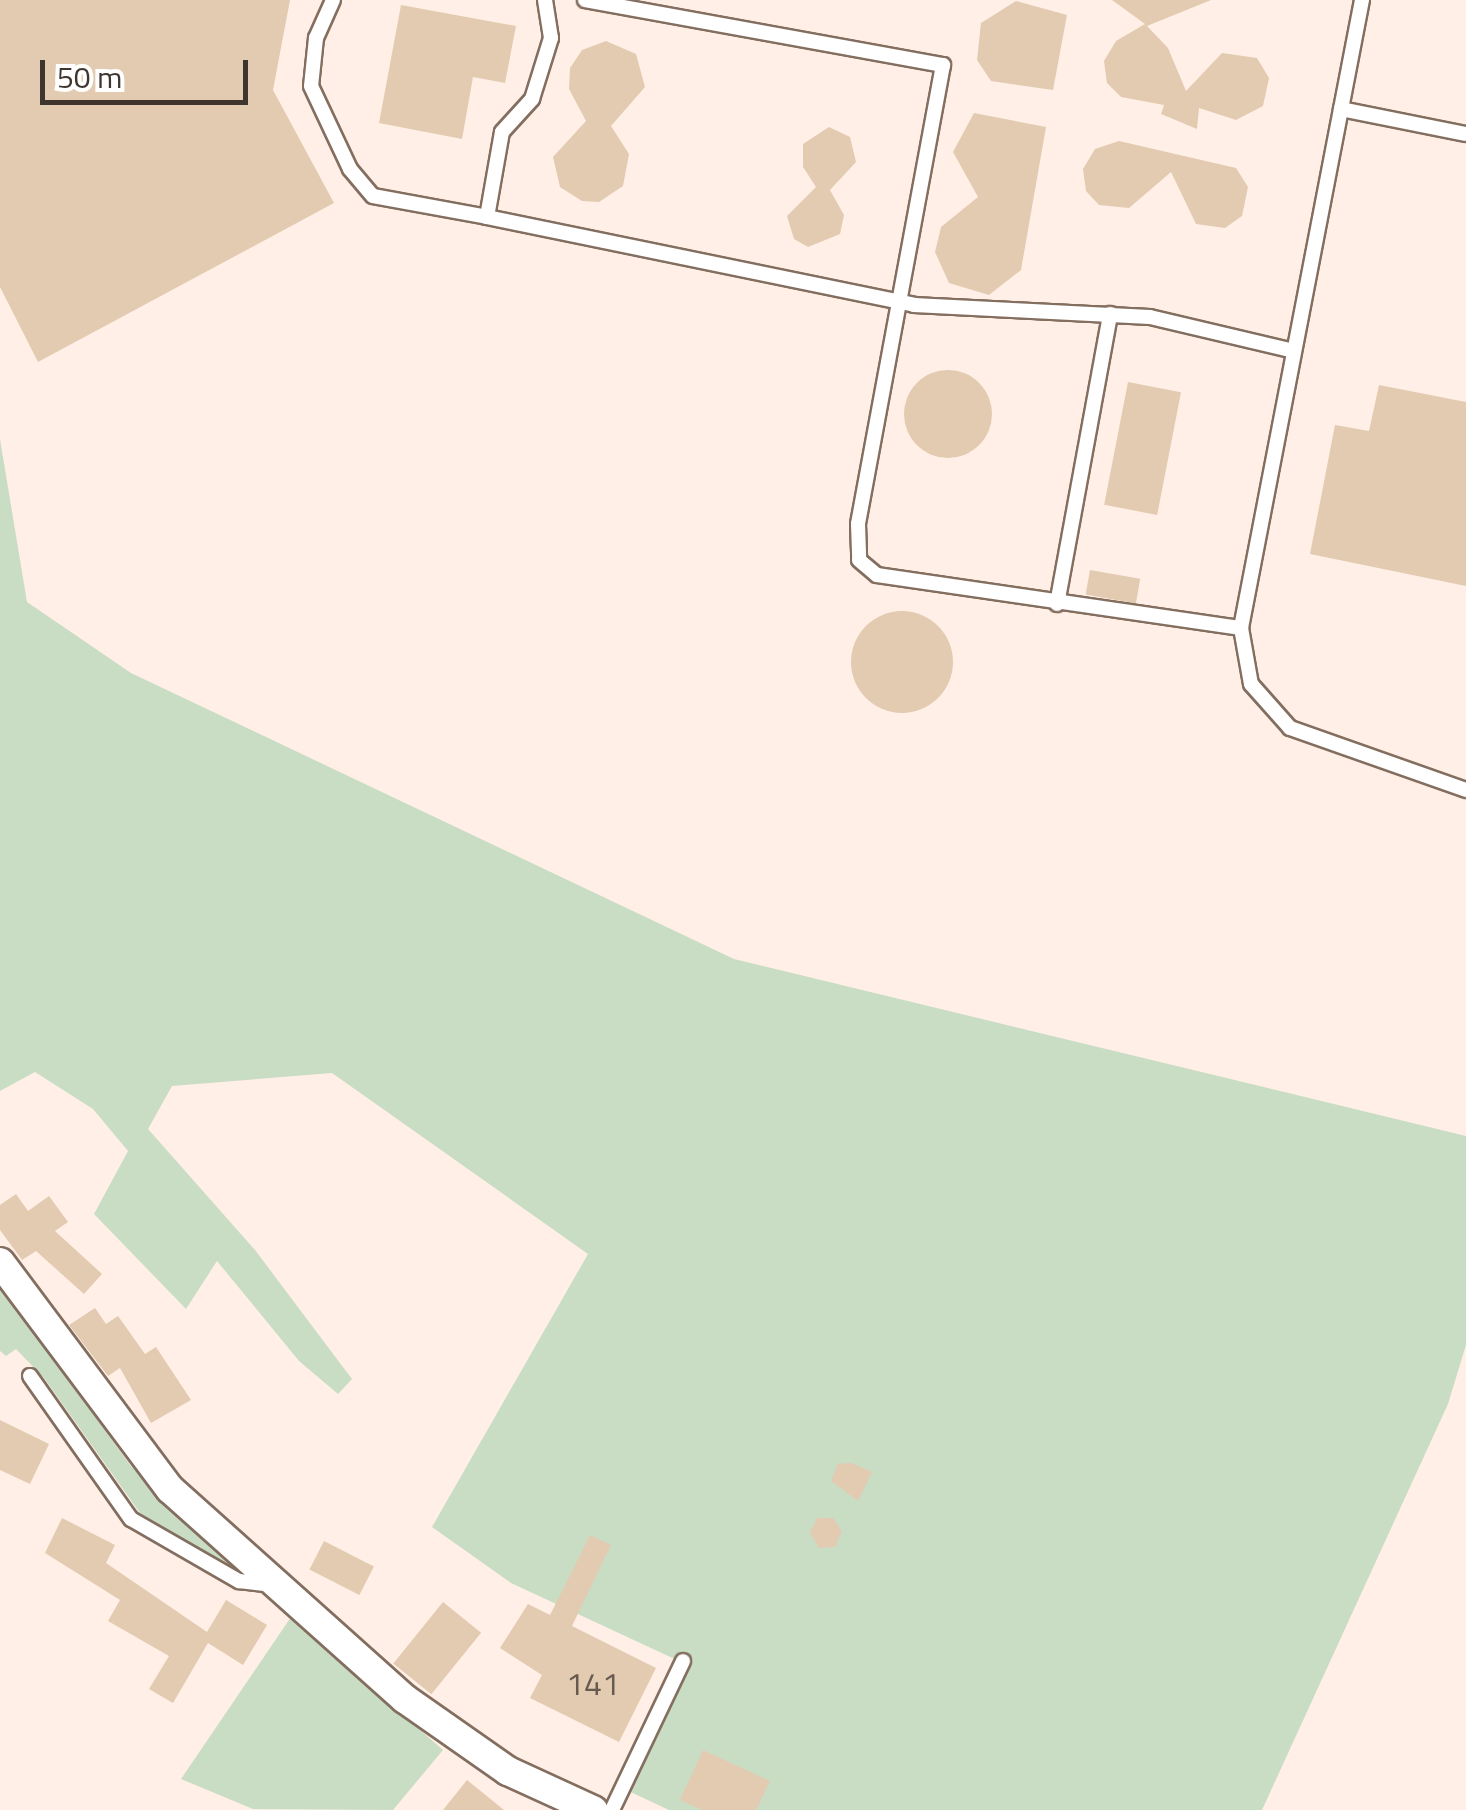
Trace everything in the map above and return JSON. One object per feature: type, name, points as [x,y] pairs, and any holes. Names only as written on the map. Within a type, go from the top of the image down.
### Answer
[{"type":"street","points":[[0,1262],[170,1489],[355,1650],[405,1700],[508,1770],[593,1810]]},
{"type":"lane","points":[[333,0],[316,38],[311,86],[350,169],[373,196],[901,302],[1110,314],[1294,351]]},
{"type":"lane","points":[[487,217],[502,132],[532,99],[551,38],[545,0]]},
{"type":"lane","points":[[585,0],[943,65],[858,524],[859,560],[877,575],[1241,628]]},
{"type":"lane","points":[[1362,0],[1241,628],[1251,684],[1290,728],[1466,790]]},
{"type":"lane","points":[[1341,109],[1466,134]]},
{"type":"lane","points":[[1056,604],[1110,314]]},
{"type":"lane","points":[[30,1376],[131,1519],[239,1581],[282,1586]]},
{"type":"lane","points":[[612,1810],[683,1661]]},
{"type":"green space","points":[[0,439],[27,602],[131,673],[734,959],[1466,1136],[1466,1345],[1448,1404],[1262,1810],[669,1810],[620,1787],[681,1662],[511,1583],[432,1527],[588,1254],[332,1073],[172,1086],[148,1129],[255,1250],[352,1379],[338,1394],[299,1361],[217,1261],[186,1309],[94,1214],[128,1151],[93,1109],[35,1072],[0,1091]]},
{"type":"green space","points":[[0,1284],[130,1465],[194,1528],[243,1561],[228,1565],[140,1513],[44,1378],[16,1349],[6,1356],[0,1351]]},
{"type":"green space","points":[[291,1617],[443,1750],[393,1810],[253,1809],[181,1779]]},
{"type":"building","points":[[0,0],[290,0],[273,90],[334,203],[38,362],[0,287]]},
{"type":"building","points":[[1112,0],[1211,0],[1147,26],[1168,48],[1186,91],[1222,53],[1257,58],[1269,78],[1263,106],[1236,120],[1199,108],[1197,129],[1161,114],[1164,105],[1121,97],[1107,83],[1104,61],[1116,41],[1145,24]]},
{"type":"building","points":[[1016,1],[1067,15],[1053,90],[991,81],[977,60],[981,23]]},
{"type":"building","points":[[401,5],[516,26],[505,83],[473,77],[462,139],[379,123]]},
{"type":"building","points":[[606,41],[636,54],[645,87],[611,126],[629,154],[623,186],[599,202],[582,201],[560,187],[553,157],[586,121],[569,89],[570,68],[582,50]]},
{"type":"building","points":[[974,113],[1046,127],[1021,270],[989,295],[949,283],[935,252],[941,227],[978,197],[953,152]]},
{"type":"building","points":[[829,127],[850,137],[856,162],[830,190],[844,215],[840,234],[808,247],[794,239],[787,216],[816,187],[803,167],[803,144]]},
{"type":"building","points":[[1119,141],[1236,168],[1248,187],[1242,216],[1225,228],[1196,224],[1171,172],[1129,208],[1099,205],[1086,191],[1083,169],[1095,149]]},
{"type":"building","points":[[948,370],[979,383],[992,414],[979,445],[948,458],[917,445],[904,414],[917,383]]},
{"type":"building","points":[[1128,382],[1181,392],[1157,515],[1104,505]]},
{"type":"building","points":[[1379,385],[1466,402],[1466,586],[1310,554],[1335,425],[1369,431]]},
{"type":"building","points":[[1090,570],[1140,579],[1136,603],[1086,595]]},
{"type":"building","points":[[902,611],[922,615],[938,626],[949,642],[953,662],[949,682],[938,698],[922,709],[902,713],[882,709],[866,698],[855,682],[851,662],[855,642],[866,626],[882,615]]},
{"type":"building","points":[[16,1194],[28,1211],[49,1196],[68,1222],[55,1231],[102,1274],[84,1294],[36,1251],[22,1260],[0,1230],[0,1205]]},
{"type":"building","points":[[95,1308],[106,1324],[118,1316],[145,1354],[156,1347],[191,1400],[151,1423],[120,1368],[108,1376],[69,1325]]},
{"type":"building","points":[[0,1420],[49,1444],[30,1484],[0,1470]]},
{"type":"building","points":[[851,1463],[872,1472],[858,1501],[831,1481],[838,1464]]},
{"type":"building","points":[[62,1518],[115,1545],[106,1563],[207,1632],[226,1600],[267,1625],[243,1665],[208,1643],[173,1703],[149,1689],[169,1656],[108,1621],[120,1600],[45,1553]]},
{"type":"building","points":[[817,1518],[833,1518],[842,1531],[835,1547],[819,1548],[810,1533]]},
{"type":"building","points":[[590,1535],[611,1545],[572,1626],[656,1668],[619,1742],[530,1698],[542,1675],[500,1648],[528,1604],[550,1615]]},
{"type":"building","points":[[324,1541],[374,1566],[359,1595],[309,1570]]},
{"type":"building","points":[[443,1602],[481,1633],[431,1694],[393,1663]]},
{"type":"building","points":[[703,1750],[770,1781],[756,1810],[702,1810],[680,1800]]},
{"type":"building","points":[[467,1780],[504,1810],[443,1810]]}]
